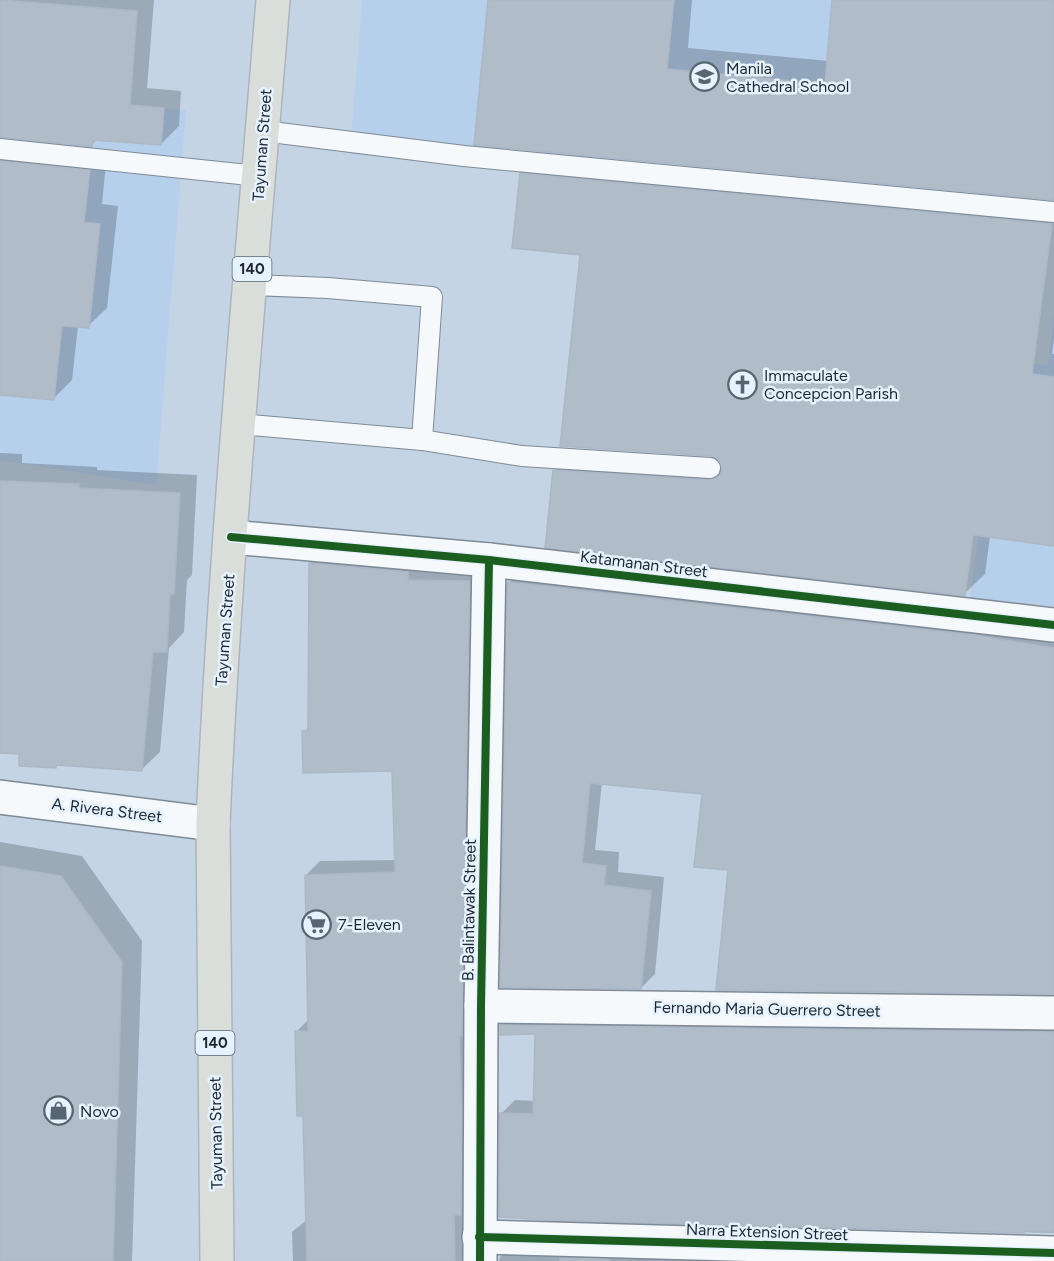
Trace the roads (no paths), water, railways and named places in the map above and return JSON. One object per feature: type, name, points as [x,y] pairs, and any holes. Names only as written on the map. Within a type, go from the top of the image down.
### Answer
[{"type":"main road","name":"Tayuman Street","points":[[217,1261],[213,824],[231,537],[273,0]]},
{"type":"street","name":"Katamanan Street","points":[[231,537],[489,560],[1054,626]]},
{"type":"street","name":"B. Balintawak Street","points":[[479,1249],[489,560]]},
{"type":"street","name":"A. Rivera Street","points":[[0,797],[213,824]]},
{"type":"street","name":"Fernando Maria Guerrero Street","points":[[481,1006],[1054,1013]]},
{"type":"street","name":"Narra Extension Street","points":[[479,1249],[1054,1253]]},
{"type":"lane","points":[[263,130],[464,156],[1054,212]]},
{"type":"lane","points":[[0,149],[260,176]]},
{"type":"lane","points":[[251,285],[328,288],[432,297],[422,440]]},
{"type":"lane","points":[[240,424],[422,440],[522,456],[710,468]]},
{"type":"place","name":"Manila Cathedral School","points":[[705,77]]},
{"type":"place","name":"Immaculate Concepcion Parish","points":[[743,384]]},
{"type":"place","name":"7-Eleven","points":[[317,924]]},
{"type":"place","name":"Novo","points":[[59,1111]]}]
